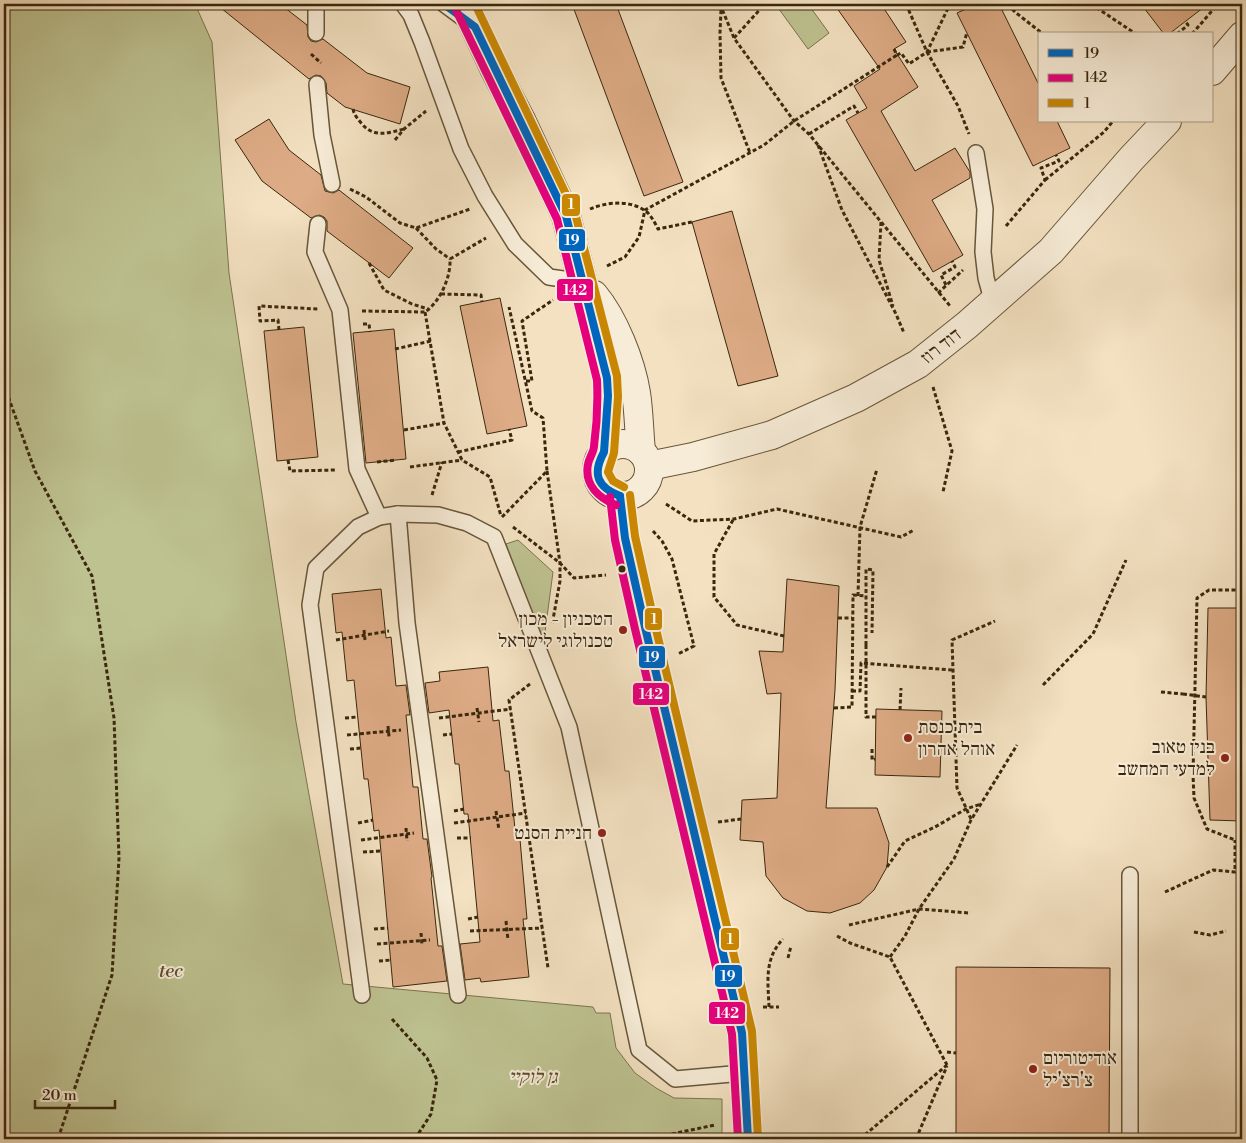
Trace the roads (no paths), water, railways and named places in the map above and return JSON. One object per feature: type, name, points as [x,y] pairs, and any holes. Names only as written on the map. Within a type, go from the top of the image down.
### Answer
[{"type":"street","points":[[470,16],[594,275],[602,304],[625,354],[636,392],[645,459],[649,474],[646,482],[635,493],[620,496],[605,489],[597,475],[599,459],[604,452],[617,444],[634,446],[645,459]]},
{"type":"street","points":[[1214,69],[1242,36]]},
{"type":"street","name":"דוד רוז","points":[[645,459],[693,457],[772,435],[856,398],[918,364],[967,326],[1051,251],[1131,159],[1166,122]]},
{"type":"street","points":[[594,275],[607,378],[608,396],[604,452]]},
{"type":"street","points":[[620,496],[627,547],[742,1033],[748,1139]]},
{"type":"lane","points":[[316,4],[316,33]]},
{"type":"lane","points":[[403,4],[411,15],[422,42],[461,149],[485,196],[515,244],[549,277],[594,275]]},
{"type":"lane","points":[[444,4],[470,16]]},
{"type":"lane","points":[[316,84],[322,135],[338,185]]},
{"type":"lane","points":[[976,153],[985,209],[983,252],[986,278],[993,302]]},
{"type":"lane","points":[[318,224],[315,252],[340,310],[357,469],[380,517]]},
{"type":"lane","points":[[398,514],[407,623],[458,995]]},
{"type":"lane","points":[[362,995],[310,605],[316,568],[358,527],[380,517],[398,514],[438,515],[467,523],[494,537],[570,727],[639,1050],[675,1079],[743,1073]]},
{"type":"lane","points":[[1130,875],[1130,1139]]},
{"type":"place","name":"הטכניון - מכון טכנולוגי לישראל","points":[[623,630]]},
{"type":"place","name":"בית כנסת אוהל אהרון","points":[[908,738]]},
{"type":"place","name":"בנין טאוב למדעי המחשב","points":[[1225,758]]},
{"type":"place","name":"חניית הסנט","points":[[602,833]]},
{"type":"place","name":"אודיטוריום צ'רצ'יל","points":[[1033,1069]]},
{"type":"park label","name":"tec","points":[[171,971]]},
{"type":"park label","name":"גן לוקיי","points":[[533,1077]]}]
